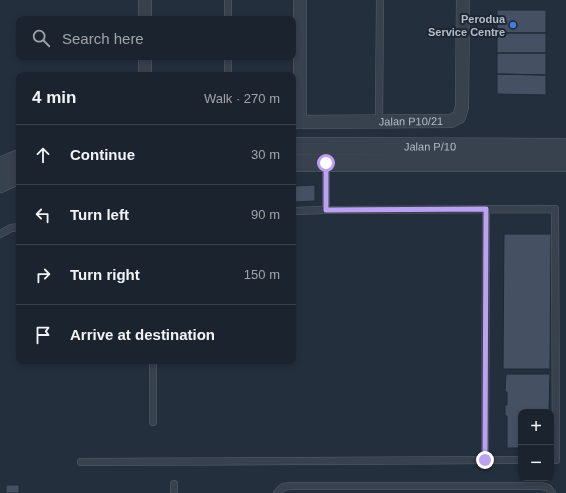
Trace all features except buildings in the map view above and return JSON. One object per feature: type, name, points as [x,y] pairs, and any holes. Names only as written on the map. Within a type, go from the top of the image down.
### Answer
[{"type":"street","points":[[145,0],[145,16]]},
{"type":"street","points":[[297,122],[300,0]]},
{"type":"street","name":"Jalan P10/21","points":[[297,122],[451,120],[459,117],[462,107],[463,0]]},
{"type":"street","points":[[145,60],[145,72]]},
{"type":"street","name":"Jalan P/10","points":[[296,146],[566,147]]},
{"type":"street","points":[[0,166],[16,159]]},
{"type":"street","name":"Jalan P/10","points":[[296,163],[566,163]]},
{"type":"street","points":[[0,184],[16,176]]},
{"type":"lane","points":[[228,0],[228,16]]},
{"type":"lane","points":[[379,120],[380,0]]},
{"type":"lane","points":[[228,60],[228,72]]},
{"type":"lane","points":[[326,163],[326,210]]},
{"type":"lane","points":[[485,460],[486,209]]},
{"type":"lane","points":[[296,211],[555,209],[556,460],[554,460]]},
{"type":"lane","points":[[0,234],[11,228],[16,227]]},
{"type":"lane","points":[[153,364],[153,422]]},
{"type":"lane","points":[[81,462],[518,460]]},
{"type":"lane","points":[[174,484],[174,493]]},
{"type":"lane","points":[[277,493],[283,487],[290,486],[371,490],[542,486],[548,488],[552,493]]},
{"type":"place","name":"Perodua Service Centre","points":[[513,25]]},
{"type":"route","points":[[326,163],[326,210],[486,209],[485,460]]}]
